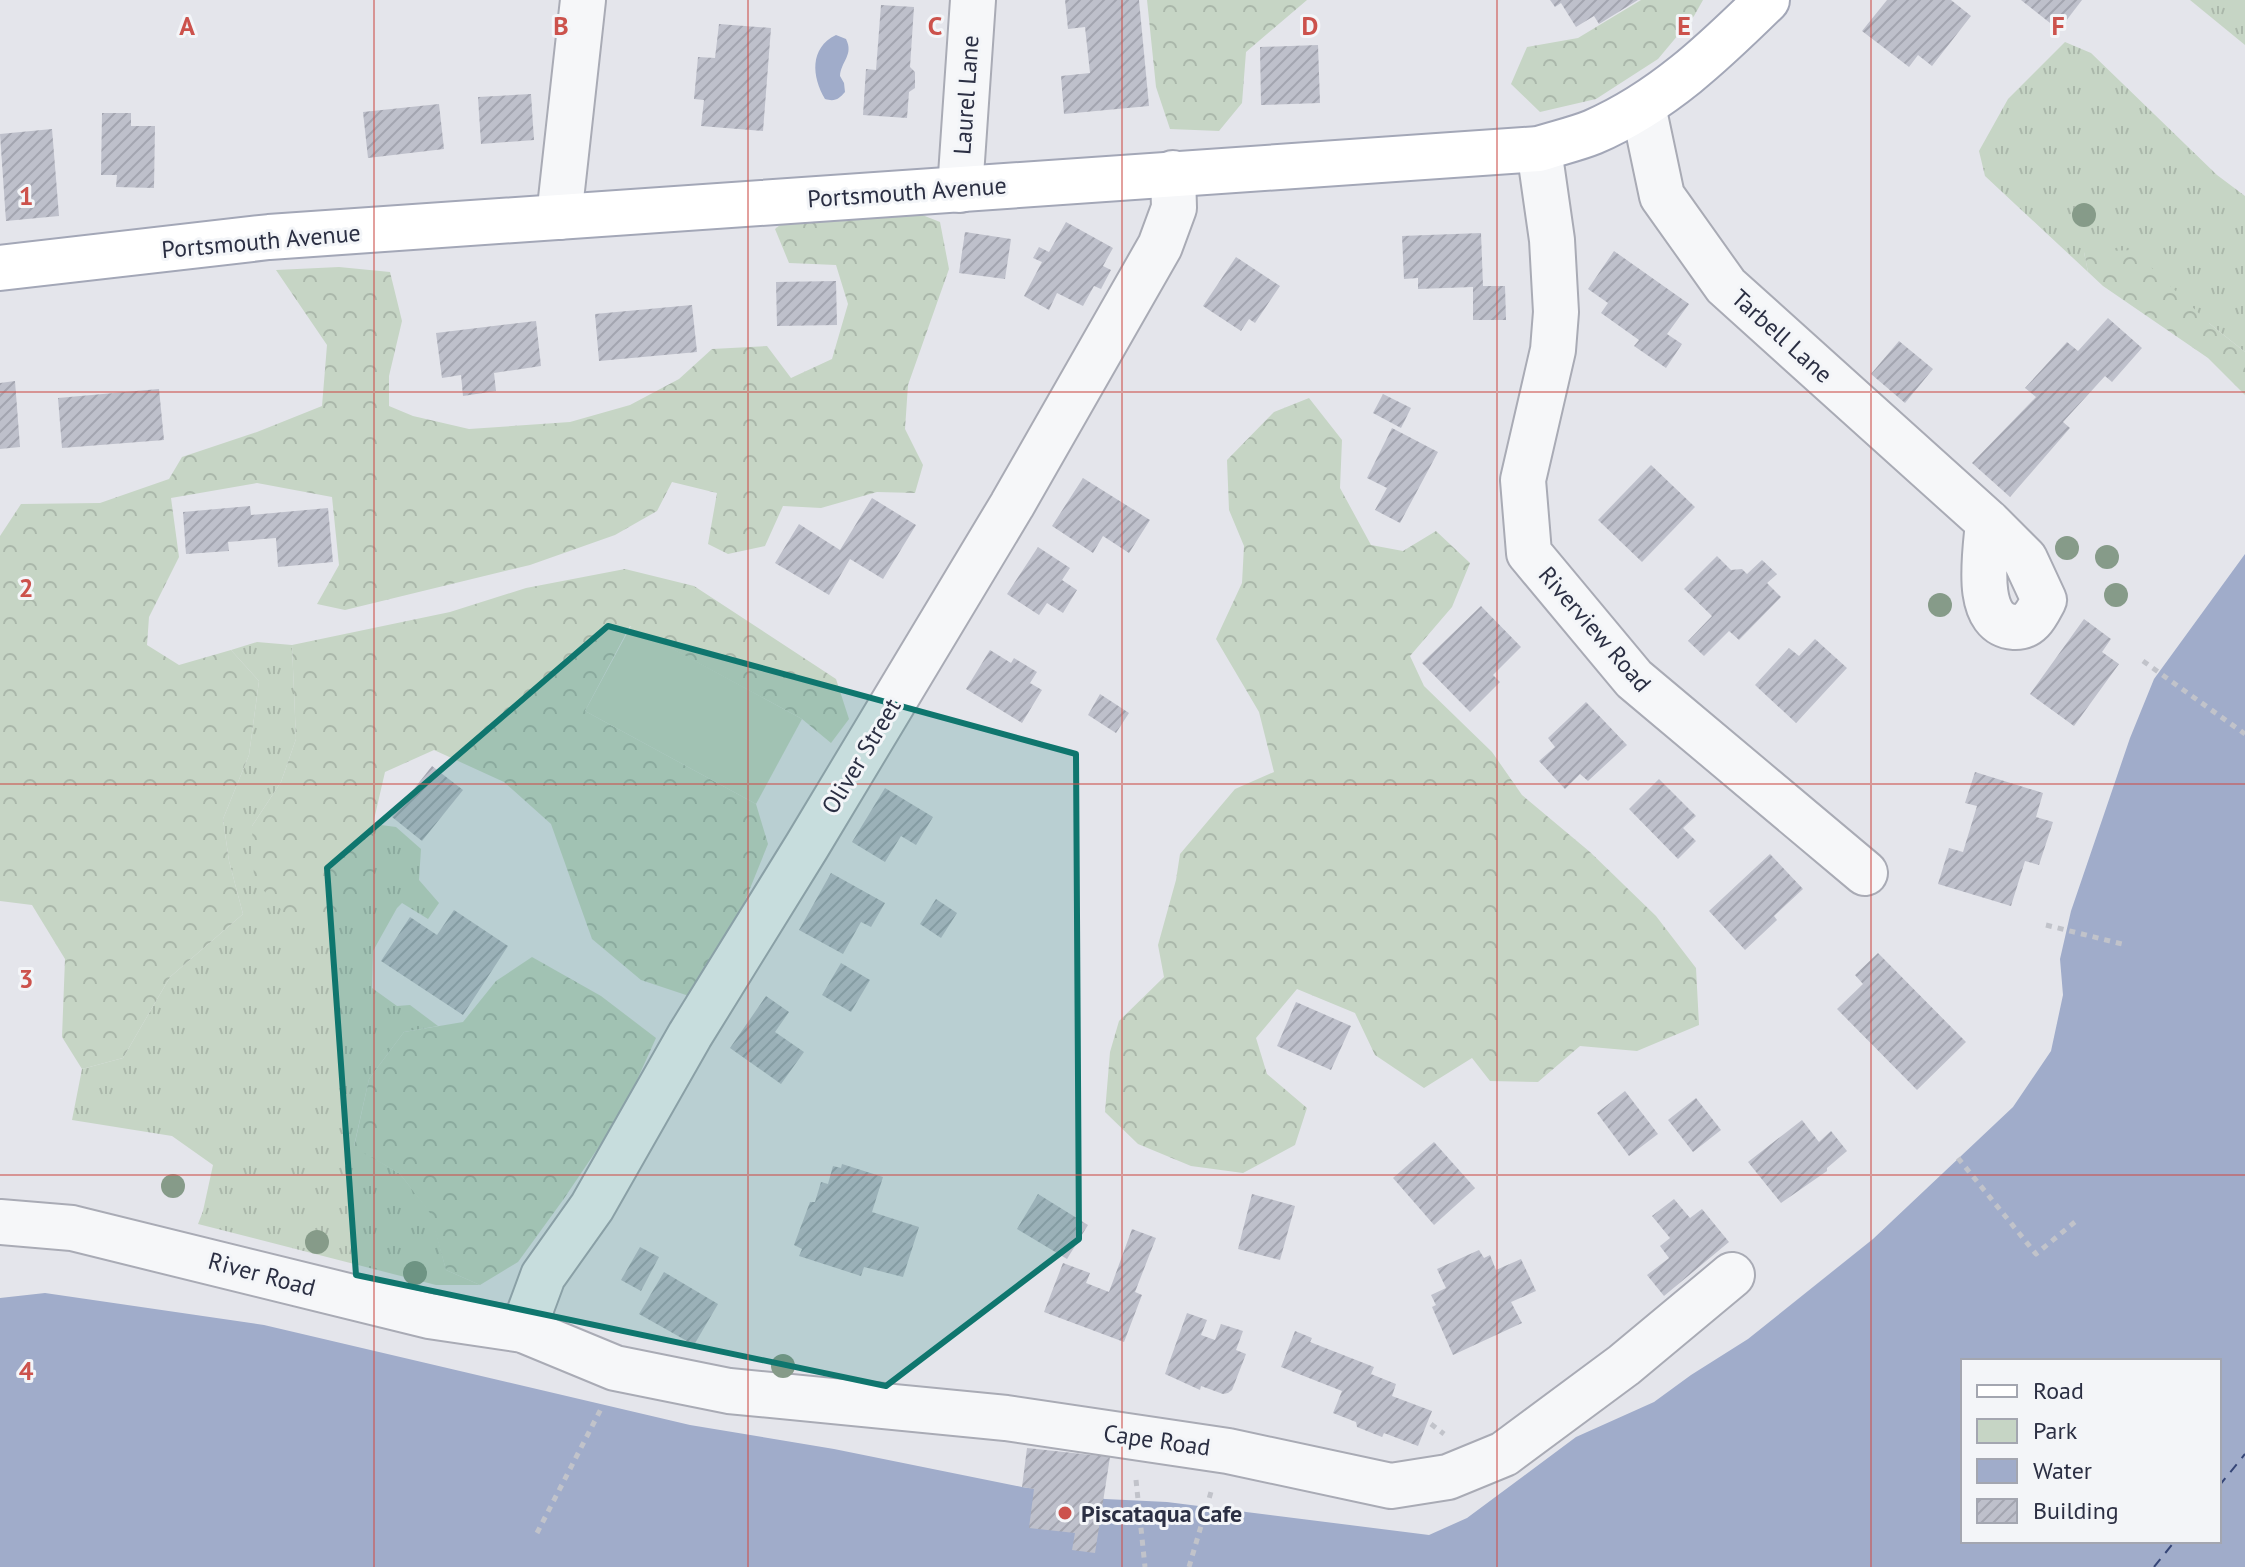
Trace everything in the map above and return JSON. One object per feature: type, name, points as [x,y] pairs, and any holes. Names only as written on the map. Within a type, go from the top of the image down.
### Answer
[{"type":"main road","name":"Portsmouth Avenue","points":[[0,268],[269,237],[1539,149],[1592,132],[1643,106],[1705,60],[1767,0]]},
{"type":"street","points":[[559,217],[583,0]]},
{"type":"street","name":"Laurel Lane","points":[[960,190],[973,0]]},
{"type":"street","name":"Tarbell Lane","points":[[1643,106],[1662,196],[1726,286],[1988,522]]},
{"type":"street","name":"Riverview Road","points":[[1539,149],[1552,240],[1556,312],[1553,350],[1523,480],[1529,553],[1634,679],[1865,873]]},
{"type":"street","name":"Oliver Street","points":[[523,1330],[543,1276],[607,1181],[690,1035],[1012,505],[1160,246],[1174,208],[1173,173]]},
{"type":"street","name":"River Road","points":[[0,1222],[72,1228],[429,1316],[523,1330]]},
{"type":"street","name":"Cape Road","points":[[523,1330],[615,1368],[729,1391],[1006,1418],[1228,1451],[1391,1486],[1448,1477],[1504,1454],[1624,1365],[1732,1275]]},
{"type":"path","points":[[2143,661],[2245,734]]},
{"type":"path","points":[[2046,925],[2126,945]]},
{"type":"path","points":[[1958,1158],[2036,1254],[2076,1221]]},
{"type":"path","points":[[537,1533],[606,1400]]},
{"type":"path","points":[[1136,1480],[1145,1567]]},
{"type":"path","points":[[1189,1567],[1211,1492]]},
{"type":"highlighted area","points":[[608,626],[1076,754],[1079,1239],[886,1386],[356,1275],[327,868]]},
{"type":"green space","points":[[1147,0],[1307,0],[1246,52],[1242,103],[1219,131],[1170,129],[1156,87]]},
{"type":"green space","points":[[1641,0],[1703,0],[1694,16],[1658,59],[1596,99],[1540,112],[1511,84],[1527,47],[1578,38]]},
{"type":"green space","points":[[2190,0],[2245,0],[2245,45]]},
{"type":"green space","points":[[2065,42],[2091,53],[2217,175],[2245,196],[2245,352],[2210,324],[2084,252],[2088,272],[1985,176],[1979,151],[2008,99]]},
{"type":"green space","points":[[897,205],[940,222],[949,269],[908,385],[905,429],[923,465],[915,493],[877,492],[821,508],[783,506],[765,546],[728,554],[708,544],[717,493],[672,482],[657,511],[615,535],[530,565],[345,610],[317,604],[339,565],[332,497],[257,483],[171,498],[179,557],[149,617],[147,645],[179,665],[231,650],[259,681],[249,755],[223,819],[229,861],[243,914],[170,977],[123,1058],[82,1069],[62,1037],[65,959],[32,905],[0,901],[0,536],[21,504],[100,503],[169,479],[182,457],[322,406],[327,345],[276,270],[339,267],[390,272],[402,321],[389,376],[389,406],[413,416],[469,429],[570,422],[630,405],[679,379],[712,349],[767,346],[791,378],[832,359],[848,304],[836,265],[789,263],[775,229],[798,211]]},
{"type":"green space","points":[[2133,250],[2210,324],[2245,352],[2245,395],[2208,358],[2103,286],[2088,272],[2084,252]]},
{"type":"green space","points":[[1309,398],[1342,440],[1340,488],[1371,545],[1403,551],[1436,531],[1470,563],[1452,607],[1410,656],[1424,686],[1492,752],[1522,795],[1590,852],[1656,916],[1696,968],[1699,1025],[1637,1051],[1580,1046],[1538,1082],[1490,1081],[1472,1058],[1424,1088],[1375,1055],[1355,1013],[1297,989],[1256,1038],[1267,1074],[1307,1108],[1295,1145],[1243,1173],[1191,1166],[1138,1144],[1105,1112],[1110,1052],[1119,1021],[1164,977],[1158,945],[1180,854],[1235,789],[1274,772],[1259,712],[1216,639],[1242,583],[1244,546],[1229,510],[1227,460],[1274,412]]},
{"type":"green space","points":[[625,569],[694,586],[836,679],[849,719],[831,743],[802,719],[630,626],[585,711],[756,804],[768,844],[736,923],[689,996],[641,980],[592,939],[551,824],[504,782],[434,750],[385,772],[373,824],[374,877],[338,916],[289,918],[254,880],[252,826],[281,782],[296,739],[292,645],[450,612],[526,588]]},
{"type":"green space","points":[[631,626],[802,719],[756,804],[585,711]]},
{"type":"green space","points":[[257,642],[292,645],[296,739],[281,782],[252,826],[374,877],[373,824],[396,827],[421,849],[419,880],[439,903],[428,919],[402,903],[397,908],[373,951],[372,988],[397,1006],[410,1005],[438,1026],[404,1032],[369,1079],[354,1146],[400,1174],[431,1213],[446,1270],[480,1285],[436,1285],[198,1224],[213,1165],[172,1136],[72,1120],[82,1069],[123,1058],[170,977],[243,914],[229,861],[223,819],[249,755],[259,681],[231,650]]},
{"type":"green space","points":[[532,957],[601,996],[656,1038],[623,1111],[563,1200],[518,1262],[480,1285],[446,1270],[430,1213],[400,1174],[354,1147],[369,1079],[404,1032],[463,1022],[496,981]]},
{"type":"water","points":[[836,35],[846,39],[849,49],[840,76],[845,92],[832,100],[825,99],[817,82],[816,64],[821,47]]},
{"type":"water","points":[[2245,554],[2245,1567],[0,1567],[0,1298],[45,1293],[264,1325],[690,1425],[834,1449],[1022,1487],[1429,1535],[1467,1518],[1576,1437],[1654,1402],[1748,1339],[1873,1239],[2013,1107],[2051,1051],[2063,995],[2060,959],[2071,911],[2130,738],[2154,679]]},
{"type":"building","points":[[1065,0],[1139,0],[1149,106],[1064,114],[1061,76],[1090,73],[1085,27],[1068,29]]},
{"type":"building","points":[[1550,0],[1638,0],[1599,24],[1594,16],[1576,27],[1561,3],[1555,7]]},
{"type":"building","points":[[1887,0],[1951,0],[1971,16],[1932,66],[1918,55],[1909,67],[1862,31]]},
{"type":"building","points":[[2021,0],[2082,0],[2059,30]]},
{"type":"building","points":[[881,5],[914,7],[910,67],[915,72],[915,88],[909,92],[907,118],[863,115],[866,69],[876,70]]},
{"type":"building","points":[[719,24],[771,28],[763,131],[701,126],[704,100],[694,99],[698,57],[715,58]]},
{"type":"building","points":[[1318,45],[1320,103],[1261,105],[1260,47]]},
{"type":"building","points":[[531,94],[534,140],[481,144],[478,97]]},
{"type":"building","points":[[439,104],[444,149],[368,158],[363,112]]},
{"type":"building","points":[[102,113],[131,113],[131,126],[155,126],[154,188],[116,187],[117,175],[101,175]]},
{"type":"building","points":[[52,129],[59,216],[6,221],[0,134]]},
{"type":"building","points":[[1066,222],[1113,248],[1103,266],[1111,270],[1101,289],[1094,286],[1083,306],[1057,293],[1049,310],[1024,296],[1042,262],[1033,258],[1039,247],[1049,252]]},
{"type":"building","points":[[965,232],[1011,239],[1005,279],[959,273]]},
{"type":"building","points":[[1481,233],[1483,286],[1505,286],[1506,320],[1473,320],[1473,287],[1418,289],[1418,278],[1404,279],[1402,236]]},
{"type":"building","points":[[1614,251],[1689,304],[1667,334],[1682,344],[1666,368],[1634,346],[1639,340],[1601,313],[1608,303],[1588,289]]},
{"type":"building","points":[[1236,257],[1280,286],[1255,323],[1249,319],[1241,331],[1203,306]]},
{"type":"building","points":[[836,281],[837,325],[777,326],[776,282]]},
{"type":"building","points":[[692,305],[697,352],[599,361],[595,314]]},
{"type":"building","points":[[2108,318],[2142,348],[2112,382],[2105,376],[2063,422],[2070,428],[2010,497],[1972,463],[2036,397],[2025,388],[2067,342],[2078,351]]},
{"type":"building","points":[[536,321],[541,366],[494,373],[496,391],[463,396],[461,375],[442,378],[436,333]]},
{"type":"building","points":[[1899,341],[1933,369],[1905,403],[1871,374]]},
{"type":"building","points":[[15,381],[20,447],[0,449],[0,383]]},
{"type":"building","points":[[159,389],[164,440],[62,448],[58,398]]},
{"type":"building","points":[[1383,394],[1411,408],[1401,428],[1373,413]]},
{"type":"building","points":[[1392,428],[1438,452],[1400,523],[1375,510],[1387,488],[1367,478]]},
{"type":"building","points":[[1651,465],[1695,507],[1642,562],[1598,520]]},
{"type":"building","points":[[1083,478],[1150,520],[1129,553],[1103,536],[1093,553],[1052,526]]},
{"type":"building","points":[[872,498],[916,525],[883,579],[850,559],[829,595],[775,563],[799,524],[840,550]]},
{"type":"building","points":[[250,506],[251,515],[328,508],[333,562],[278,567],[276,538],[228,542],[229,551],[186,554],[183,512]]},
{"type":"building","points":[[1038,547],[1070,568],[1062,580],[1077,590],[1063,613],[1047,603],[1039,615],[1007,594]]},
{"type":"building","points":[[1717,556],[1731,570],[1742,569],[1747,574],[1762,560],[1777,574],[1767,583],[1781,597],[1739,640],[1729,631],[1704,656],[1688,641],[1712,616],[1684,589]]},
{"type":"building","points":[[1481,606],[1521,647],[1493,675],[1500,682],[1470,712],[1422,663]]},
{"type":"building","points":[[2084,619],[2111,639],[2102,652],[2119,664],[2074,726],[2030,694]]},
{"type":"building","points":[[1815,639],[1847,668],[1796,723],[1755,685],[1789,648],[1799,656]]},
{"type":"building","points":[[990,650],[1011,663],[1014,658],[1037,672],[1030,683],[1042,690],[1022,723],[966,689]]},
{"type":"building","points":[[1100,694],[1129,713],[1116,733],[1088,715]]},
{"type":"building","points":[[1586,702],[1627,745],[1588,781],[1580,774],[1565,789],[1539,761],[1555,747],[1548,738]]},
{"type":"building","points":[[432,766],[463,790],[422,841],[392,817]]},
{"type":"building","points":[[1975,772],[2043,793],[2036,817],[2053,822],[2039,865],[2025,861],[2011,906],[1938,884],[1949,848],[1963,852],[1977,806],[1965,803]]},
{"type":"building","points":[[1659,779],[1696,816],[1683,828],[1696,841],[1678,859],[1629,809]]},
{"type":"building","points":[[885,788],[933,817],[916,845],[901,836],[885,862],[852,842]]},
{"type":"building","points":[[1770,854],[1803,889],[1774,916],[1777,920],[1745,950],[1709,911]]},
{"type":"building","points":[[831,873],[885,903],[871,927],[861,922],[843,954],[799,930]]},
{"type":"building","points":[[936,899],[957,913],[941,938],[920,924]]},
{"type":"building","points":[[454,910],[508,946],[463,1015],[381,961],[410,917],[437,935]]},
{"type":"building","points":[[1878,953],[1966,1042],[1917,1090],[1837,1009],[1863,984],[1855,975]]},
{"type":"building","points":[[841,963],[870,980],[851,1012],[822,995]]},
{"type":"building","points":[[766,996],[789,1012],[775,1032],[804,1052],[781,1084],[730,1048]]},
{"type":"building","points":[[1296,1002],[1351,1026],[1331,1070],[1277,1046]]},
{"type":"building","points":[[1625,1091],[1658,1134],[1629,1156],[1597,1113]]},
{"type":"building","points":[[1696,1098],[1721,1130],[1693,1152],[1668,1120]]},
{"type":"building","points":[[1802,1120],[1819,1142],[1831,1131],[1847,1151],[1827,1171],[1781,1203],[1748,1162]]},
{"type":"building","points":[[1434,1142],[1475,1188],[1434,1225],[1393,1178]]},
{"type":"building","points":[[842,1164],[883,1177],[872,1212],[919,1227],[903,1277],[864,1267],[861,1276],[799,1256],[802,1249],[794,1245],[810,1202],[815,1202],[821,1182],[828,1184],[833,1166],[841,1168]]},
{"type":"building","points":[[1038,1194],[1088,1225],[1067,1259],[1017,1229]]},
{"type":"building","points":[[1252,1194],[1295,1206],[1280,1260],[1238,1249]]},
{"type":"building","points":[[1674,1199],[1690,1218],[1702,1209],[1729,1242],[1664,1296],[1647,1275],[1669,1258],[1660,1246],[1670,1238],[1652,1216]]},
{"type":"building","points":[[1132,1229],[1156,1238],[1135,1292],[1142,1295],[1124,1342],[1044,1312],[1063,1263],[1090,1273],[1086,1283],[1109,1292]]},
{"type":"building","points":[[640,1247],[659,1257],[641,1291],[621,1280]]},
{"type":"building","points":[[1479,1250],[1484,1258],[1490,1255],[1496,1270],[1521,1259],[1536,1291],[1511,1302],[1522,1323],[1453,1355],[1432,1307],[1436,1305],[1431,1295],[1446,1288],[1437,1269]]},
{"type":"building","points":[[664,1272],[718,1304],[694,1345],[639,1314]]},
{"type":"building","points":[[1187,1313],[1207,1320],[1201,1335],[1215,1340],[1221,1324],[1243,1331],[1236,1350],[1246,1354],[1228,1393],[1201,1386],[1200,1390],[1165,1374]]},
{"type":"building","points":[[1295,1331],[1312,1338],[1310,1342],[1374,1367],[1371,1374],[1396,1384],[1392,1396],[1432,1411],[1418,1446],[1357,1427],[1356,1422],[1333,1413],[1342,1391],[1281,1367]]},
{"type":"building","name":"Piscataqua Cafe","points":[[1027,1448],[1110,1457],[1095,1553],[1072,1550],[1075,1533],[1029,1528],[1034,1489],[1022,1487]]},
{"type":"ferry route","points":[[2221,1484],[2245,1454]]},
{"type":"ferry route","points":[[2154,1567],[2173,1543]]},
{"type":"place","name":"Piscataqua Cafe","points":[[1065,1513]]}]
